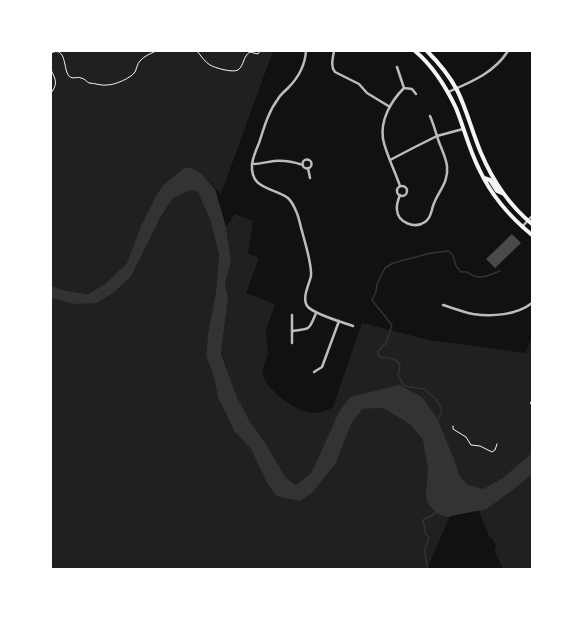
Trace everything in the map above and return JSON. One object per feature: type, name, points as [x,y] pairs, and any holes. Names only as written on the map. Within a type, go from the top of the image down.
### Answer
[{"type":"main road","points":[[415,51],[431,67],[448,92],[473,155],[495,197],[522,227],[532,235]]},
{"type":"main road","points":[[428,51],[448,75],[456,89],[487,166],[513,206],[530,222]]},
{"type":"main road","points":[[431,67],[437,61]]},
{"type":"main road","points":[[463,129],[471,125]]},
{"type":"main road","points":[[484,178],[490,180],[497,192],[505,195]]},
{"type":"street","points":[[306,51],[304,66],[300,73],[294,82],[278,98],[270,111],[252,164],[252,170],[256,181],[266,188],[286,197],[293,204],[296,211],[311,269],[310,281],[305,301],[309,308],[353,326]]},
{"type":"street","points":[[334,51],[332,65],[335,72],[359,84],[367,93],[390,107]]},
{"type":"street","points":[[448,92],[476,80],[490,71],[498,64],[508,51]]},
{"type":"street","points":[[397,67],[404,88]]},
{"type":"street","points":[[400,186],[383,140],[383,125],[390,107],[398,94],[404,88]]},
{"type":"street","points":[[404,88],[412,89],[416,94]]},
{"type":"street","points":[[400,195],[396,209],[400,218],[407,223],[415,225],[427,221],[430,217],[432,207],[442,190],[447,174],[447,165],[430,116]]},
{"type":"street","points":[[390,160],[437,136],[463,129]]},
{"type":"street","points":[[303,164],[304,160],[310,160],[312,162],[308,168]]},
{"type":"street","points":[[252,164],[277,161],[295,162],[303,164],[305,168],[308,168],[310,178]]},
{"type":"street","points":[[400,186],[397,189],[397,193],[400,195]]},
{"type":"street","points":[[400,186],[404,186],[407,190],[405,194],[400,195]]},
{"type":"street","points":[[522,227],[530,222],[532,216]]},
{"type":"street","points":[[443,305],[473,314],[486,315],[512,312],[532,303]]},
{"type":"street","points":[[292,330],[306,330],[310,327],[316,312]]},
{"type":"street","points":[[292,314],[292,343]]},
{"type":"street","points":[[314,372],[322,366],[338,321]]},
{"type":"path","points":[[51,53],[60,53],[63,57],[68,75],[72,78],[81,77],[89,83],[106,86],[132,75],[136,71],[140,60],[156,51]]},
{"type":"path","points":[[197,51],[210,65],[232,72],[238,70],[246,54],[250,52],[258,54],[260,51]]},
{"type":"path","points":[[51,70],[56,82],[51,93]]},
{"type":"path","points":[[453,426],[453,429],[464,436],[473,446],[480,446],[492,452],[495,450],[497,444]]},
{"type":"shaded area","points":[[51,51],[273,51],[221,194],[201,173],[184,168],[163,185],[157,194],[140,228],[127,263],[105,284],[88,294],[66,291],[51,286]]},
{"type":"shaded area","points":[[184,168],[191,168],[201,173],[215,189],[226,227],[231,261],[225,285],[228,298],[221,354],[237,397],[250,422],[264,441],[286,478],[296,485],[312,472],[339,412],[350,397],[399,385],[422,397],[437,418],[460,477],[468,485],[483,489],[503,478],[532,453],[532,474],[487,509],[446,517],[436,513],[427,502],[426,492],[428,470],[423,440],[411,425],[383,408],[363,409],[352,422],[336,463],[312,493],[300,501],[276,496],[266,481],[251,449],[234,431],[218,398],[214,377],[206,356],[208,333],[216,292],[219,255],[211,222],[198,192],[191,190],[173,198],[160,218],[131,276],[113,293],[96,303],[74,304],[51,298],[51,286],[66,291],[88,294],[105,284],[127,263],[140,228],[157,194],[163,185]]},
{"type":"shaded area","points":[[191,190],[198,192],[211,222],[219,255],[216,292],[208,333],[206,356],[214,377],[218,398],[234,431],[251,449],[266,481],[276,496],[336,463],[352,422],[363,409],[383,408],[411,425],[424,440],[428,470],[426,492],[436,513],[445,517],[450,516],[427,569],[51,569],[51,298],[74,304],[113,293],[173,198]]},
{"type":"shaded area","points":[[235,214],[253,221],[248,254],[259,258],[246,293],[275,304],[266,333],[268,351],[263,369],[263,375],[269,386],[281,398],[301,410],[310,413],[317,413],[333,407],[362,323],[429,340],[526,353],[532,335],[532,569],[503,569],[494,549],[497,548],[492,538],[490,538],[478,509],[430,460],[422,434],[401,415],[385,404],[363,406],[321,467],[296,485],[286,478],[264,441],[250,422],[237,397],[221,353],[228,298],[225,285],[231,261],[226,227]]},
{"type":"building","points":[[512,234],[521,243],[495,268],[486,259]]},
{"type":"waterway","points":[[437,422],[442,410],[436,399],[424,389],[404,386],[398,375],[400,365],[398,362],[394,359],[380,357],[378,355],[378,351],[386,343],[392,325],[372,300],[376,292],[377,284],[385,268],[393,263],[431,253],[449,251],[453,256],[456,266],[461,272],[467,272],[474,276],[481,277],[500,271]]},
{"type":"waterway","points":[[428,569],[425,551],[429,538],[424,532],[425,529],[423,520],[433,515],[436,511]]}]
